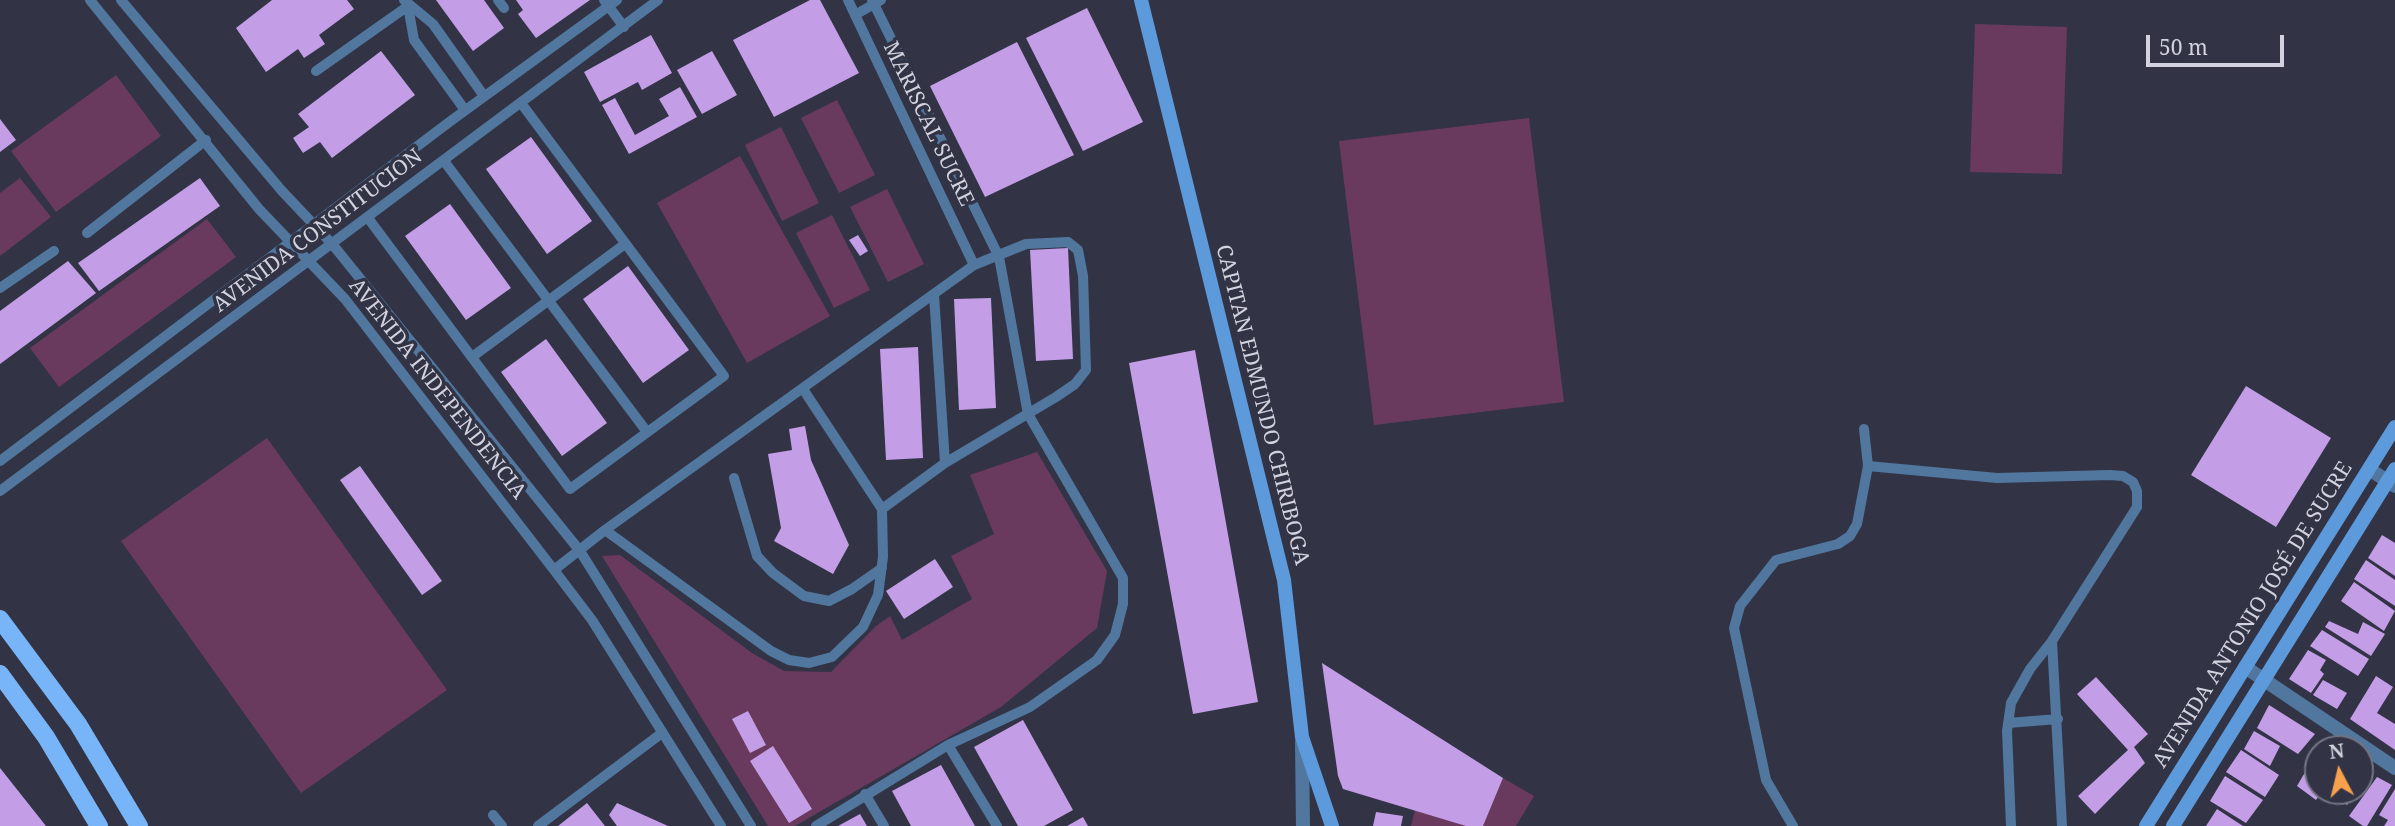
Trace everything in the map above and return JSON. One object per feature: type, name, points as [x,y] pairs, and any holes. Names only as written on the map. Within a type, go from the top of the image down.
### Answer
[{"type":"main road","name":"CAPITAN EDMUNDO CHIRIBOGA","points":[[1141,0],[1284,580],[1302,737]]},
{"type":"main road","name":"AVENIDA ANTONIO JOSÉ DE SUCRE","points":[[2147,826],[2395,427]]},
{"type":"main road","name":"AVENIDA ANTONIO JOSÉ DE SUCRE","points":[[2173,826],[2393,479]]},
{"type":"main road","points":[[0,619],[78,724],[139,826]]},
{"type":"main road","points":[[0,674],[46,737],[99,826]]},
{"type":"main road","points":[[1302,737],[1332,826]]},
{"type":"street","points":[[2369,469],[2393,479]]},
{"type":"street","points":[[2245,667],[2395,768]]},
{"type":"street","name":"CAPITAN EDMUNDO CHIRIBOGA","points":[[1302,737],[1303,826]]},
{"type":"lane","name":"AVENIDA INDEPENDENCIA","points":[[90,0],[290,244],[345,299],[554,570],[592,620],[721,826]]},
{"type":"lane","name":"AVENIDA INDEPENDENCIA","points":[[121,0],[282,191],[332,245],[580,551],[751,826]]},
{"type":"lane","name":"MARISCAL SUCRE","points":[[848,0],[974,265]]},
{"type":"lane","points":[[855,15],[875,1]]},
{"type":"lane","name":"MARISCAL SUCRE","points":[[816,826],[948,745],[1030,707],[1097,660],[1115,635],[1123,578],[1028,414],[999,257],[875,1]]},
{"type":"lane","points":[[610,2],[624,27]]},
{"type":"lane","name":"AVENIDA CONSTITUCION","points":[[0,461],[610,2]]},
{"type":"lane","name":"AVENIDA CONSTITUCION","points":[[0,491],[624,27],[652,2]]},
{"type":"lane","points":[[406,3],[433,24],[484,96]]},
{"type":"lane","points":[[316,71],[406,3]]},
{"type":"lane","points":[[406,3],[414,40],[465,110]]},
{"type":"lane","points":[[368,218],[570,489],[724,376],[521,103]]},
{"type":"lane","points":[[87,233],[206,140]]},
{"type":"lane","points":[[444,161],[647,432]]},
{"type":"lane","points":[[554,570],[605,530],[974,265],[1026,244],[1068,242],[1078,250],[1083,276],[1086,370],[1074,384],[945,463],[882,509]]},
{"type":"lane","points":[[472,357],[625,244]]},
{"type":"lane","points":[[0,288],[54,251]]},
{"type":"lane","points":[[934,295],[945,463]]},
{"type":"lane","points":[[605,530],[771,651],[789,660],[809,663],[832,657],[863,627],[878,595],[882,568],[882,509],[803,389]]},
{"type":"lane","points":[[1793,826],[1766,780],[1734,628],[1740,606],[1776,560],[1838,544],[1850,536],[1857,524],[1868,466],[1864,429]]},
{"type":"lane","points":[[1868,466],[1997,478],[2110,475],[2133,482],[2137,491],[2137,507],[2053,641],[2030,670],[2011,704],[2008,723],[2011,826]]},
{"type":"lane","points":[[734,478],[757,556],[773,573],[804,596],[829,601],[882,568]]},
{"type":"lane","points":[[2053,641],[2062,826]]},
{"type":"lane","points":[[2008,723],[2058,719]]},
{"type":"lane","points":[[538,826],[662,733]]},
{"type":"lane","points":[[948,745],[998,826]]},
{"type":"lane","points":[[865,794],[884,826]]},
{"type":"lane","points":[[493,815],[502,826]]},
{"type":"shaded area","points":[[1975,24],[2067,27],[2062,174],[1970,172]]},
{"type":"shaded area","points":[[116,75],[161,136],[56,212],[11,151]]},
{"type":"shaded area","points":[[837,100],[875,175],[839,193],[801,118]]},
{"type":"shaded area","points":[[1529,118],[1564,402],[1374,425],[1339,141]]},
{"type":"shaded area","points":[[781,127],[819,203],[782,221],[745,145]]},
{"type":"shaded area","points":[[740,156],[830,316],[747,363],[657,203]]},
{"type":"shaded area","points":[[20,178],[51,217],[0,256],[0,193]]},
{"type":"shaded area","points":[[887,189],[924,264],[888,282],[850,207]]},
{"type":"shaded area","points":[[832,215],[870,290],[834,308],[796,233]]},
{"type":"shaded area","points":[[207,219],[236,257],[59,387],[30,348]]},
{"type":"shaded area","points":[[267,438],[447,690],[301,793],[121,541]]},
{"type":"shaded area","points":[[1037,452],[1107,571],[1097,628],[1001,707],[795,826],[768,826],[602,556],[620,555],[752,653],[784,671],[831,672],[876,626],[890,616],[902,640],[972,599],[951,556],[994,534],[970,475]]},
{"type":"shaded area","points":[[1503,778],[1534,796],[1516,826],[1483,826]]},
{"type":"shaded area","points":[[1415,810],[1468,826],[1411,826]]},
{"type":"building","points":[[272,0],[347,0],[354,9],[319,35],[325,44],[304,58],[298,49],[266,72],[236,28]]},
{"type":"building","points":[[436,0],[484,0],[504,28],[473,51]]},
{"type":"building","points":[[516,0],[590,0],[536,38],[518,14],[523,10]]},
{"type":"building","points":[[810,0],[820,0],[859,73],[774,117],[733,40]]},
{"type":"building","points":[[1087,8],[1143,122],[1083,151],[1026,38]]},
{"type":"building","points":[[651,35],[672,73],[642,90],[638,82],[600,102],[584,72]]},
{"type":"building","points":[[1017,42],[1074,155],[985,197],[930,86]]},
{"type":"building","points":[[381,51],[415,95],[332,158],[320,142],[303,153],[293,138],[309,127],[298,114]]},
{"type":"building","points":[[712,51],[737,95],[702,114],[677,70]]},
{"type":"building","points":[[680,87],[697,117],[629,154],[602,105],[615,98],[635,135],[669,116],[659,99]]},
{"type":"building","points":[[0,119],[16,140],[0,152]]},
{"type":"building","points":[[531,137],[592,221],[547,254],[486,169]]},
{"type":"building","points":[[200,178],[220,206],[99,291],[78,263]]},
{"type":"building","points":[[450,204],[511,288],[466,320],[405,236]]},
{"type":"building","points":[[858,235],[868,251],[860,256],[849,240]]},
{"type":"building","points":[[1068,248],[1073,359],[1036,361],[1030,250]]},
{"type":"building","points":[[68,261],[96,293],[0,364],[0,311]]},
{"type":"building","points":[[628,266],[689,350],[643,383],[583,299]]},
{"type":"building","points":[[991,298],[996,408],[959,410],[954,299]]},
{"type":"building","points":[[546,339],[607,423],[562,456],[501,372]]},
{"type":"building","points":[[918,347],[923,458],[886,460],[880,349]]},
{"type":"building","points":[[1195,350],[1258,702],[1193,714],[1129,363]]},
{"type":"building","points":[[2246,386],[2331,438],[2276,527],[2191,475]]},
{"type":"building","points":[[805,426],[811,460],[849,545],[833,574],[774,541],[781,528],[768,454],[792,450],[789,429]]},
{"type":"building","points":[[360,466],[442,581],[422,595],[340,480]]},
{"type":"building","points":[[2382,535],[2395,543],[2395,576],[2368,558]]},
{"type":"building","points":[[935,559],[953,587],[904,619],[886,591]]},
{"type":"building","points":[[2366,560],[2395,580],[2395,606],[2354,579]]},
{"type":"building","points":[[2354,582],[2395,611],[2384,631],[2341,601]]},
{"type":"building","points":[[2329,621],[2358,634],[2363,622],[2385,634],[2371,656],[2325,627]]},
{"type":"building","points":[[2322,630],[2369,659],[2358,676],[2310,646]]},
{"type":"building","points":[[2308,650],[2326,660],[2320,670],[2324,674],[2311,693],[2289,679]]},
{"type":"building","points":[[1322,663],[1503,778],[1483,826],[1466,826],[1343,789],[1338,776]]},
{"type":"building","points":[[2376,676],[2393,687],[2377,713],[2395,724],[2395,750],[2374,735],[2350,719]]},
{"type":"building","points":[[2096,677],[2148,734],[2134,747],[2145,763],[2095,814],[2078,796],[2128,750],[2077,694]]},
{"type":"building","points":[[2323,680],[2347,693],[2337,709],[2313,695]]},
{"type":"building","points":[[2269,705],[2315,734],[2304,735],[2304,747],[2298,754],[2257,728]]},
{"type":"building","points":[[748,711],[766,745],[750,753],[732,719]]},
{"type":"building","points":[[1023,720],[1073,810],[1044,826],[1018,826],[974,747]]},
{"type":"building","points":[[2254,731],[2280,746],[2270,766],[2244,749]]},
{"type":"building","points":[[773,746],[812,809],[789,823],[750,761]]},
{"type":"building","points":[[2241,750],[2279,775],[2265,797],[2226,772]]},
{"type":"building","points":[[941,765],[975,826],[911,826],[892,791]]},
{"type":"building","points":[[0,768],[46,826],[0,826]]},
{"type":"building","points":[[2304,774],[2304,791],[2297,786]]},
{"type":"building","points":[[2225,776],[2263,800],[2246,823],[2210,801]]},
{"type":"building","points":[[2377,777],[2392,785],[2367,826],[2363,826],[2349,816],[2357,805],[2374,805],[2374,781]]},
{"type":"building","points":[[2395,789],[2395,826],[2384,826],[2388,820],[2379,815]]},
{"type":"building","points":[[587,803],[605,826],[558,826]]},
{"type":"building","points":[[617,803],[668,826],[617,826],[609,815]]},
{"type":"building","points":[[2217,809],[2243,826],[2206,826]]},
{"type":"building","points":[[1376,812],[1403,816],[1401,826],[1373,826]]},
{"type":"building","points":[[860,814],[867,826],[838,826]]},
{"type":"building","points":[[1083,817],[1088,826],[1067,826]]}]
